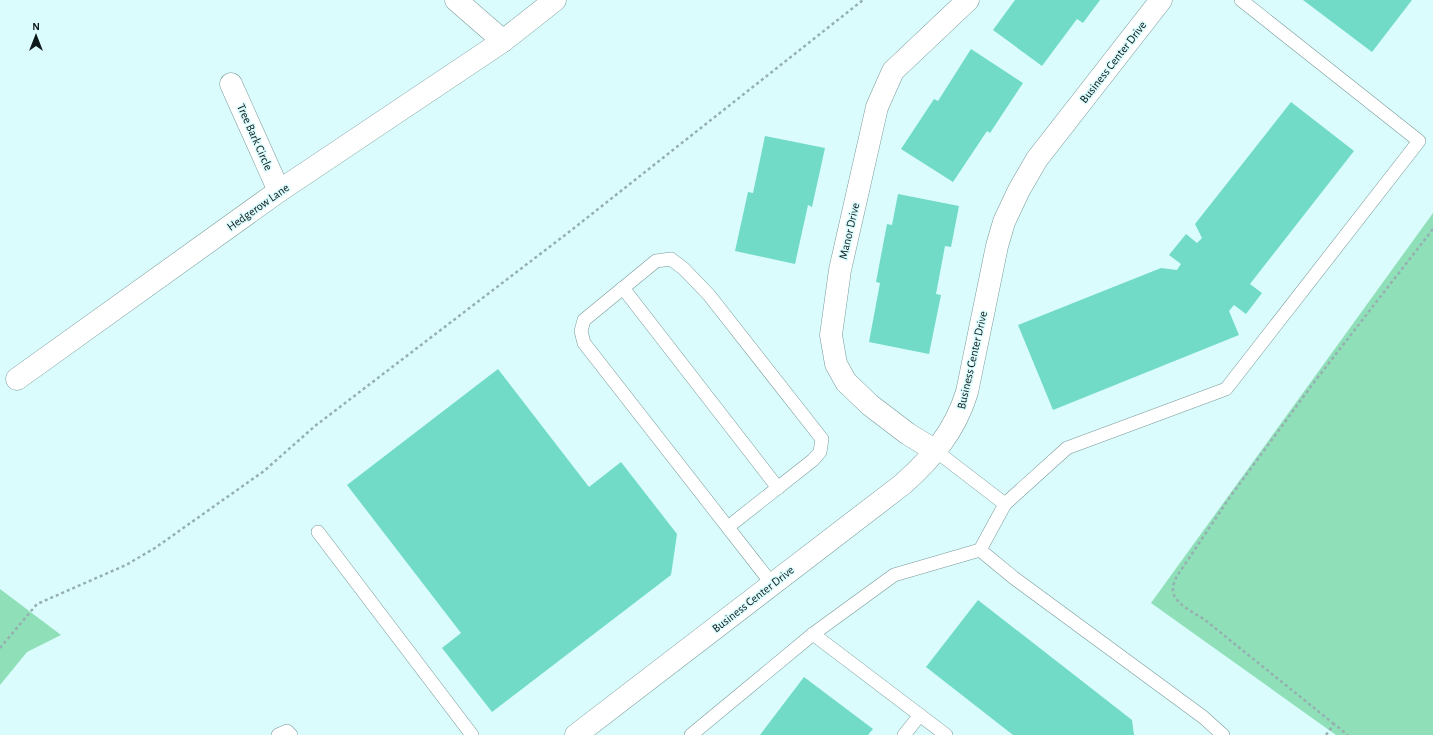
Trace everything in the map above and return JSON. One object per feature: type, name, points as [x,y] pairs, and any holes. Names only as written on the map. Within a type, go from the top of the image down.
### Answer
[{"type":"street","points":[[456,0],[503,41]]},
{"type":"street","name":"Hedgerow Lane","points":[[17,379],[279,191],[503,41],[555,0]]},
{"type":"street","name":"Manor Drive","points":[[936,451],[901,429],[870,405],[846,382],[836,364],[830,335],[840,270],[877,107],[893,71],[968,0]]},
{"type":"street","name":"Business Center Drive","points":[[576,735],[902,484],[936,451],[960,412],[966,392],[997,246],[1004,222],[1019,190],[1037,159],[1161,0]]},
{"type":"street","name":"Tree Bark Circle","points":[[231,84],[279,191]]},
{"type":"lane","points":[[691,735],[813,634],[894,575],[980,550],[1005,504],[1066,448],[1226,389],[1418,141],[1241,0]]},
{"type":"lane","points":[[728,527],[813,460],[820,452],[822,439],[709,296],[684,269],[671,259],[656,261],[584,320],[581,331],[584,343],[772,584]]},
{"type":"lane","points":[[622,288],[778,488]]},
{"type":"lane","points":[[936,451],[1005,504]]},
{"type":"lane","points":[[318,532],[472,735]]},
{"type":"lane","points":[[980,550],[1014,578],[1203,717],[1223,735]]},
{"type":"lane","points":[[813,634],[946,735]]},
{"type":"lane","points":[[904,735],[920,715]]},
{"type":"lane","points":[[278,735],[287,731],[291,735]]},
{"type":"path","points":[[0,648],[37,604],[126,565],[155,548],[264,471],[315,426],[568,232],[863,0]]},
{"type":"path","points":[[1348,735],[1205,620],[1174,597],[1173,588],[1177,576],[1230,497],[1315,381],[1433,229]]},
{"type":"path","points":[[1326,735],[1334,724]]},
{"type":"green space","points":[[1433,213],[1433,735],[1336,735],[1151,603]]},
{"type":"green space","points":[[0,589],[61,635],[27,652],[0,685]]},
{"type":"building","points":[[1015,0],[1100,0],[1083,23],[1077,19],[1042,66],[993,30]]},
{"type":"building","points":[[1303,0],[1412,0],[1372,52]]},
{"type":"building","points":[[971,49],[1023,83],[990,133],[987,131],[953,182],[901,149],[934,99],[938,101]]},
{"type":"building","points":[[1291,102],[1354,151],[1250,284],[1262,293],[1246,314],[1234,305],[1229,311],[1239,335],[1053,410],[1018,325],[1161,268],[1177,270],[1181,264],[1169,255],[1186,234],[1197,243],[1202,238],[1195,224]]},
{"type":"building","points":[[765,136],[825,148],[812,207],[808,205],[795,264],[735,251],[748,192],[753,193]]},
{"type":"building","points":[[898,194],[959,206],[951,247],[945,246],[936,294],[941,295],[929,354],[869,342],[880,283],[876,282],[887,224],[892,225]]},
{"type":"building","points":[[498,369],[589,487],[621,462],[677,534],[671,575],[492,712],[442,648],[461,633],[347,485]]},
{"type":"building","points":[[978,600],[1132,720],[1134,735],[1013,735],[926,667]]},
{"type":"building","points":[[804,677],[873,729],[868,735],[760,735]]}]
